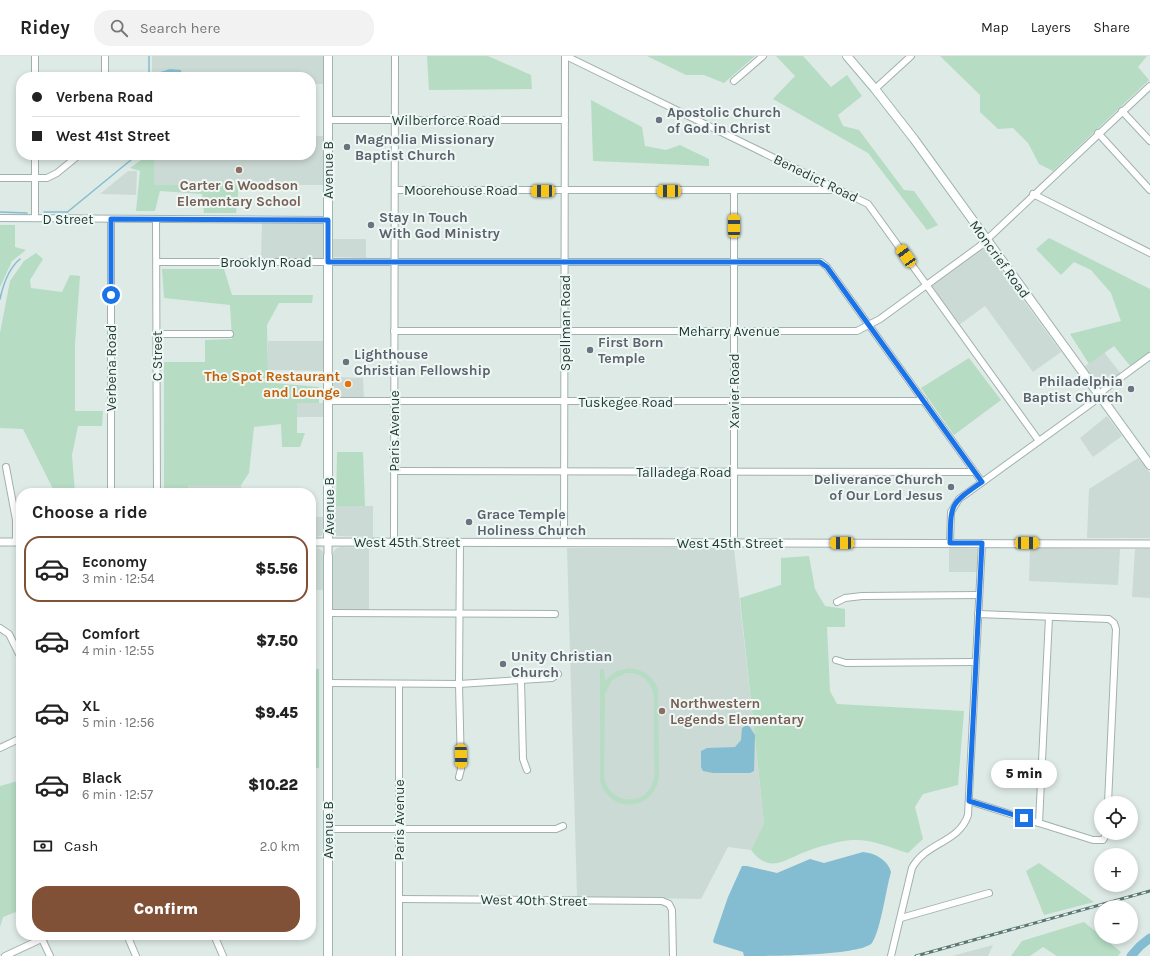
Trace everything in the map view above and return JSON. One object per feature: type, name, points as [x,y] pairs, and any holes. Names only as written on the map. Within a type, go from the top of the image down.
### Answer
[{"type":"main road","name":"Avenue B","points":[[328,56],[328,542]]},
{"type":"main road","name":"Moncrief Road","points":[[847,56],[875,89],[1150,465]]},
{"type":"main road","name":"Avenue B","points":[[328,558],[328,956]]},
{"type":"street","points":[[35,56],[35,72]]},
{"type":"street","points":[[105,56],[106,72]]},
{"type":"street","name":"Paris Avenue","points":[[394,542],[395,56]]},
{"type":"street","name":"Spellman Road","points":[[564,543],[564,191],[566,56]]},
{"type":"street","name":"Benedict Road","points":[[566,56],[868,204],[1039,441]]},
{"type":"street","points":[[734,82],[763,56]]},
{"type":"street","points":[[875,89],[911,56]]},
{"type":"street","name":"Meharry Avenue","points":[[394,331],[852,332],[869,326],[986,239],[1150,86]]},
{"type":"street","points":[[1122,111],[1150,142]]},
{"type":"street","name":"Wilberforce Road","points":[[328,120],[565,120]]},
{"type":"street","points":[[1098,133],[1150,190]]},
{"type":"street","points":[[35,160],[35,218]]},
{"type":"street","points":[[0,178],[35,178],[53,176],[73,160]]},
{"type":"street","name":"Moorehouse Road","points":[[395,190],[840,190]]},
{"type":"street","name":"Xavier Road","points":[[734,191],[734,543]]},
{"type":"street","points":[[1034,194],[1150,253]]},
{"type":"street","name":"D Street","points":[[0,218],[328,220]]},
{"type":"street","name":"Verbena Road","points":[[111,219],[111,488]]},
{"type":"street","name":"C Street","points":[[156,219],[157,488]]},
{"type":"street","name":"Brooklyn Road","points":[[157,262],[820,262],[827,267],[982,482]]},
{"type":"street","points":[[157,334],[230,334]]},
{"type":"street","points":[[950,543],[953,507],[959,499],[1093,402],[1105,389],[1149,359]]},
{"type":"street","name":"Tuskegee Road","points":[[328,401],[924,402]]},
{"type":"street","points":[[6,467],[16,520]]},
{"type":"street","name":"Talladega Road","points":[[394,471],[974,472]]},
{"type":"street","points":[[0,542],[16,542]]},
{"type":"street","name":"West 45th Street","points":[[316,542],[1150,544]]},
{"type":"street","name":"Avenue B","points":[[328,542],[328,558]]},
{"type":"street","points":[[459,777],[462,769],[459,684],[460,542]]},
{"type":"street","points":[[891,956],[914,863],[926,851],[957,834],[965,826],[968,815],[982,543]]},
{"type":"street","points":[[836,602],[845,598],[862,596],[979,595]]},
{"type":"street","points":[[328,613],[554,614]]},
{"type":"street","points":[[978,614],[1108,619],[1114,623],[1116,629],[1108,796]]},
{"type":"street","points":[[1039,823],[1049,617]]},
{"type":"street","points":[[0,628],[9,634],[16,648]]},
{"type":"street","points":[[836,660],[846,663],[975,662]]},
{"type":"street","points":[[328,683],[459,684],[552,678],[558,674]]},
{"type":"street","points":[[521,680],[523,759],[527,770]]},
{"type":"street","name":"Paris Avenue","points":[[399,684],[399,956]]},
{"type":"street","points":[[0,748],[16,740]]},
{"type":"street","points":[[969,801],[1094,840]]},
{"type":"street","points":[[328,829],[556,829],[563,826]]},
{"type":"street","points":[[901,918],[990,893]]},
{"type":"street","name":"West 40th Street","points":[[399,899],[571,899],[662,901],[669,904],[672,910],[673,956]]},
{"type":"street","points":[[5,956],[40,940]]},
{"type":"street","points":[[42,940],[50,956]]},
{"type":"street","points":[[129,940],[136,956]]},
{"type":"street","points":[[216,940],[224,956]]},
{"type":"shaded area","points":[[152,56],[323,56],[323,84],[316,84],[316,72],[152,72]]},
{"type":"shaded area","name":"Carter G Woodson Elementary School","points":[[316,136],[323,136],[324,185],[154,185],[154,160],[316,160]]},
{"type":"shaded area","points":[[128,171],[137,171],[136,195],[100,194]]},
{"type":"shaded area","points":[[262,221],[324,222],[324,260],[261,260]]},
{"type":"shaded area","points":[[332,239],[366,239],[366,258],[332,257]]},
{"type":"shaded area","points":[[984,246],[1061,352],[1033,372],[985,306],[959,325],[930,285]]},
{"type":"shaded area","points":[[268,341],[324,341],[324,371],[268,370]]},
{"type":"shaded area","points":[[1104,352],[1124,378],[1103,393],[1084,367]]},
{"type":"shaded area","points":[[333,377],[363,378],[364,398],[333,398]]},
{"type":"shaded area","points":[[297,403],[324,403],[324,417],[297,417]]},
{"type":"shaded area","points":[[1107,416],[1122,436],[1093,457],[1080,438]]},
{"type":"shaded area","points":[[1138,458],[1150,473],[1150,538],[1087,538],[1089,489]]},
{"type":"shaded area","points":[[188,485],[241,485],[241,488],[188,488]]},
{"type":"shaded area","points":[[333,506],[373,506],[373,537],[337,536],[333,531]]},
{"type":"shaded area","points":[[316,517],[324,517],[324,531],[321,536],[316,536]]},
{"type":"shaded area","points":[[316,548],[324,552],[324,590],[316,590]]},
{"type":"shaded area","points":[[337,548],[369,548],[369,610],[332,610],[333,552]]},
{"type":"shaded area","name":"Northwestern Legends Elementary","points":[[567,548],[734,548],[764,823],[751,850],[728,847],[701,899],[577,897]]},
{"type":"shaded area","points":[[949,548],[978,549],[977,572],[949,572]]},
{"type":"shaded area","points":[[1030,548],[1120,549],[1118,585],[1029,581]]},
{"type":"shaded area","points":[[1135,549],[1150,549],[1150,598],[1132,597]]},
{"type":"shaded area","points":[[993,945],[988,956],[952,956]]},
{"type":"green space","points":[[427,56],[488,56],[531,75],[532,89],[429,90]]},
{"type":"green space","points":[[647,56],[755,56],[724,83],[704,75],[686,75]]},
{"type":"green space","points":[[776,56],[803,56],[831,87],[847,75],[862,96],[838,115],[843,126],[859,130],[904,190],[914,191],[938,225],[927,230],[868,153],[773,99],[795,76]]},
{"type":"green space","points":[[940,56],[1147,56],[1138,67],[1149,80],[1053,171],[1039,164],[1028,143],[1013,128],[998,129],[980,112],[980,95]]},
{"type":"green space","points":[[591,100],[642,127],[645,146],[666,150],[680,145],[709,159],[709,166],[593,161]]},
{"type":"green space","points":[[141,160],[154,160],[154,185],[239,185],[236,213],[204,213],[202,194],[160,191],[155,211],[136,211],[140,171],[130,168]]},
{"type":"green space","points":[[0,225],[15,225],[15,247],[26,250],[12,261],[0,287]]},
{"type":"green space","points":[[1049,238],[1150,289],[1150,354],[1131,367],[1114,346],[1089,364],[1070,334],[1121,321],[1111,293],[1091,270],[1074,262],[1061,275],[1036,249]]},
{"type":"green space","points":[[36,253],[43,259],[30,280],[31,288],[62,292],[70,275],[80,276],[75,344],[75,411],[103,411],[102,426],[78,426],[72,455],[75,488],[52,488],[23,429],[0,428],[0,333],[10,281],[24,261]]},
{"type":"green space","points":[[162,269],[224,269],[232,295],[313,295],[312,303],[279,303],[267,325],[268,370],[263,382],[319,387],[319,403],[297,403],[297,433],[305,433],[300,447],[282,447],[281,424],[254,427],[249,473],[241,485],[188,485],[188,488],[164,488],[164,362],[205,362],[205,340],[232,339],[230,305],[164,298]]},
{"type":"green space","points":[[969,358],[1001,400],[954,435],[921,388]]},
{"type":"green space","points":[[337,452],[363,452],[365,506],[336,506]]},
{"type":"green space","points":[[809,556],[815,589],[825,606],[845,609],[845,627],[827,627],[830,691],[837,704],[964,711],[958,785],[923,794],[915,807],[923,839],[908,853],[873,842],[852,840],[822,846],[804,852],[788,860],[773,863],[766,862],[758,858],[751,850],[764,823],[740,598],[781,585],[781,558]]},
{"type":"green space","points":[[629,668],[639,670],[647,674],[653,680],[658,689],[659,775],[656,787],[650,796],[641,802],[631,804],[621,804],[612,799],[605,791],[600,780],[600,669],[604,669],[605,681],[616,671]],"holes":[[[626,673],[637,674],[645,679],[649,683],[653,692],[655,772],[649,791],[635,799],[626,799],[618,797],[611,792],[606,784],[604,775],[605,694],[612,680]]]},
{"type":"green space","points":[[316,669],[319,669],[319,768],[316,768]]},
{"type":"green space","points":[[16,781],[16,912],[3,917],[0,927],[0,786]]},
{"type":"green space","points":[[1039,863],[1094,902],[1044,915],[1026,871]]},
{"type":"green space","points":[[1084,922],[1094,930],[1094,944],[1111,944],[1121,952],[1118,956],[1057,956],[1043,947],[1030,956],[1011,956],[1022,941]]},
{"type":"water","points":[[170,69],[181,70],[181,72],[160,72]]},
{"type":"water","points":[[749,726],[755,735],[754,771],[750,773],[713,773],[703,771],[701,767],[701,751],[707,748],[735,747],[741,740],[742,728]]},
{"type":"water","points":[[863,852],[880,858],[887,864],[891,872],[881,919],[872,943],[850,951],[833,953],[744,956],[743,952],[714,943],[713,941],[728,897],[742,866],[777,873],[810,859],[824,863]]},
{"type":"waterway","points":[[149,56],[149,72]]},
{"type":"waterway","points":[[65,214],[131,160]]},
{"type":"waterway","points":[[0,212],[27,213]]},
{"type":"waterway","points":[[44,212],[67,212]]},
{"type":"waterway","points":[[0,299],[4,283],[9,272],[20,259]]},
{"type":"waterway","points":[[1131,956],[1150,938]]},
{"type":"railway","points":[[916,956],[1150,891]]},
{"type":"place","name":"Apostolic Church of God in Christ","points":[[659,120]]},
{"type":"place","name":"Magnolia Missionary Baptist Church","points":[[347,147]]},
{"type":"place","name":"Carter G Woodson Elementary School","points":[[239,170]]},
{"type":"place","name":"Stay In Touch With God Ministry","points":[[371,225]]},
{"type":"place","name":"First Born Temple","points":[[590,350]]},
{"type":"place","name":"Lighthouse Christian Fellowship","points":[[346,362]]},
{"type":"place","name":"The Spot Restaurant and Lounge","points":[[348,384]]},
{"type":"place","name":"Philadelphia Baptist Church","points":[[1131,389]]},
{"type":"place","name":"Deliverance Church of Our Lord Jesus","points":[[951,487]]},
{"type":"place","name":"Grace Temple Holiness Church","points":[[469,522]]},
{"type":"place","name":"Unity Christian Church","points":[[503,664]]},
{"type":"place","name":"Northwestern Legends Elementary","points":[[662,711]]},
{"type":"route","points":[[111,295],[111,219],[328,220],[328,262],[816,261],[824,264],[982,482],[959,499],[951,512],[950,543],[982,543],[969,801],[1024,818]]}]
